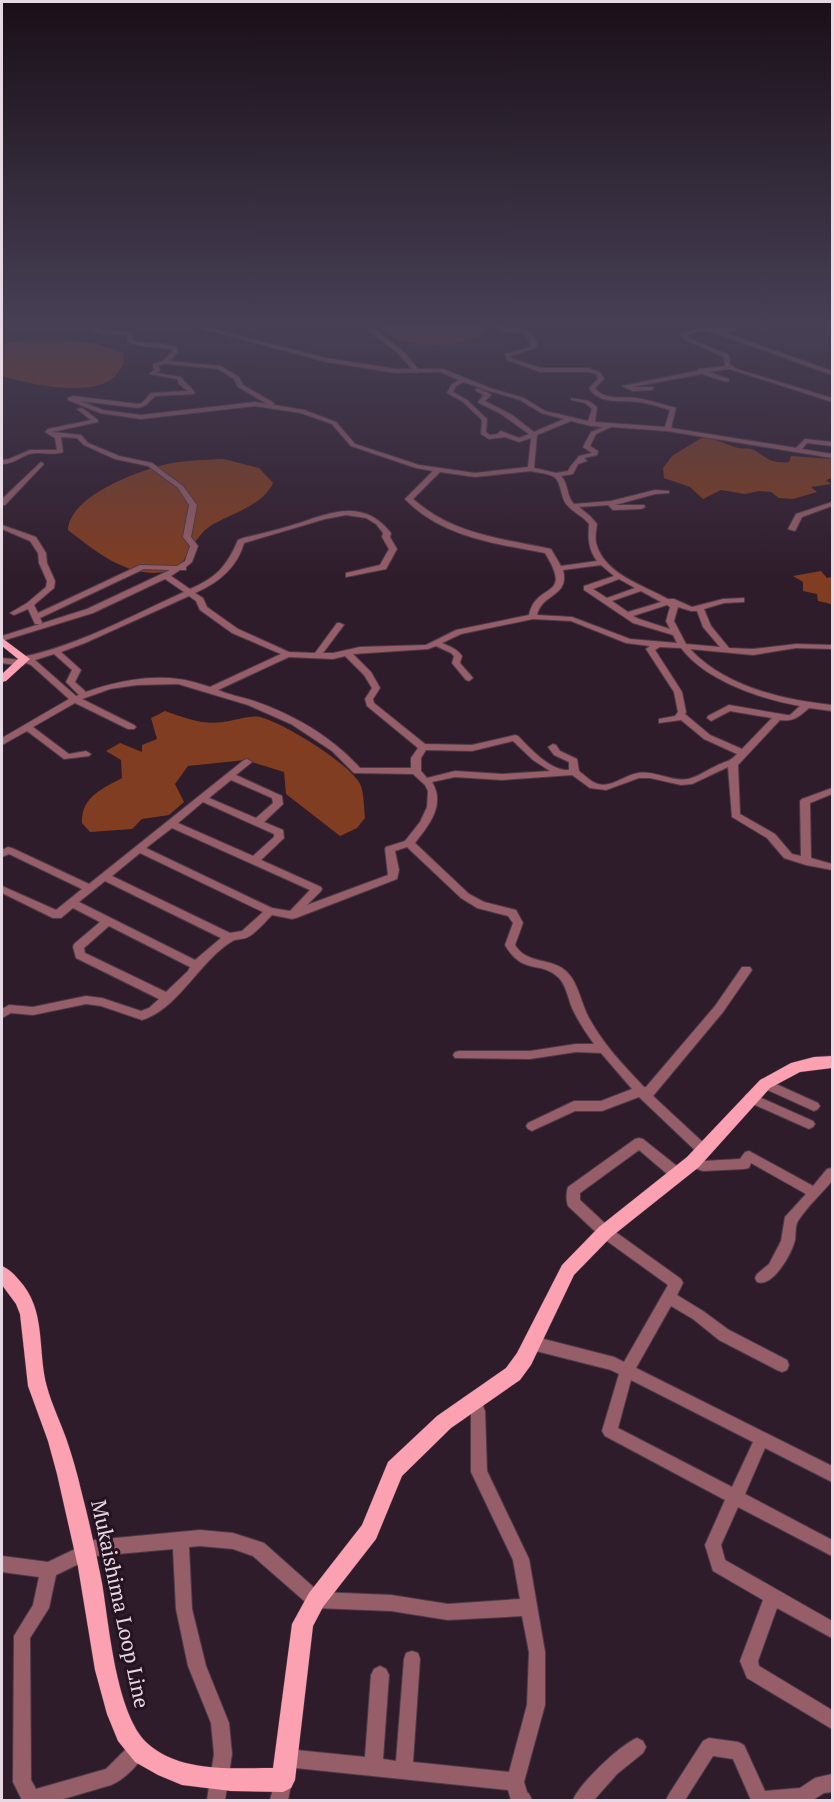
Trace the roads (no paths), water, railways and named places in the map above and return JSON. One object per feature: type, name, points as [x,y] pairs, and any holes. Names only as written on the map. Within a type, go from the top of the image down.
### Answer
[{"type":"main road","points":[[2,639],[23,661],[2,679]]},
{"type":"main road","name":"Mukaishima Loop Line","points":[[2,1274],[17,1287],[26,1302],[33,1335],[37,1384],[63,1456],[85,1554],[110,1686],[124,1728],[137,1750],[171,1772],[194,1778],[220,1779],[281,1790],[303,1624],[316,1600],[369,1532],[395,1469],[444,1422],[513,1374],[532,1342],[568,1270],[605,1232],[699,1157],[765,1084],[779,1074],[798,1066],[832,1062]]},
{"type":"street","points":[[2,462],[17,460],[29,452],[57,453],[61,449],[58,437],[48,432],[56,428],[96,422],[90,415],[80,410]]},
{"type":"street","points":[[97,410],[141,417],[202,410]]},
{"type":"street","points":[[290,410],[309,413],[334,423],[350,442],[364,450],[437,471],[475,475],[531,469],[556,475],[571,473],[583,461],[581,458],[595,454],[596,452],[586,447],[593,433],[608,426]]},
{"type":"street","points":[[477,410],[485,420],[484,429],[519,440],[570,419]]},
{"type":"street","points":[[499,410],[514,417],[518,424],[534,435]]},
{"type":"street","points":[[540,410],[591,424],[668,429],[832,456]]},
{"type":"street","points":[[591,424],[594,410]]},
{"type":"street","points":[[668,429],[674,410]]},
{"type":"street","points":[[2,639],[90,611],[166,576],[183,568],[195,550],[187,537],[191,524],[192,500],[181,487],[150,464],[117,458],[86,444],[79,436],[53,434]]},
{"type":"street","points":[[531,469],[534,435]]},
{"type":"street","points":[[798,450],[805,441],[832,444]]},
{"type":"street","points":[[2,503],[41,464]]},
{"type":"street","points":[[437,471],[413,492],[409,499],[416,506],[436,520],[482,538],[548,551],[561,568],[562,581],[558,588],[536,603],[533,617]]},
{"type":"street","points":[[556,475],[562,481],[563,496],[571,506],[593,524],[590,543],[603,562],[619,577],[675,609],[670,621],[682,646],[693,657],[720,674],[776,699],[806,706],[832,708]]},
{"type":"street","points":[[571,506],[628,501],[655,492],[667,492]]},
{"type":"street","points":[[610,503],[613,508],[641,507]]},
{"type":"street","points":[[792,529],[799,516],[832,504]]},
{"type":"street","points":[[23,661],[55,651],[189,593],[219,576],[238,555],[241,542],[301,525],[316,517],[352,510],[374,520],[384,528],[393,549],[383,567],[349,575]]},
{"type":"street","points":[[2,527],[33,539],[42,553],[43,563],[51,581],[50,588],[30,605],[14,613]]},
{"type":"street","points":[[561,568],[603,562]]},
{"type":"street","points":[[36,617],[143,567],[183,568]]},
{"type":"street","points":[[166,576],[200,600],[203,608],[235,631],[288,654],[317,656],[437,644],[459,632],[533,617],[572,619],[629,641],[658,644],[753,652],[808,646],[832,647]]},
{"type":"street","points":[[619,577],[587,588],[636,621],[677,634]]},
{"type":"street","points":[[606,601],[640,589]]},
{"type":"street","points":[[627,615],[671,601],[691,609],[700,609],[723,601],[741,600]]},
{"type":"street","points":[[30,605],[38,627]]},
{"type":"street","points":[[700,609],[707,627],[728,650]]},
{"type":"street","points":[[317,656],[340,625]]},
{"type":"street","points":[[437,644],[454,651],[458,656],[456,663],[469,678]]},
{"type":"street","points":[[658,644],[650,649],[680,697],[678,705],[682,716],[707,737],[743,753]]},
{"type":"street","points":[[55,651],[77,670],[70,682],[85,696]]},
{"type":"street","points":[[347,653],[368,674],[376,688],[369,699],[370,704],[423,747],[472,748],[515,738],[536,758],[559,772]]},
{"type":"street","points":[[211,690],[288,654]]},
{"type":"street","points":[[2,660],[34,663],[75,699],[131,727]]},
{"type":"street","points":[[2,742],[75,699],[108,687],[153,681],[178,681],[252,703],[309,730],[346,758],[357,771],[416,771]]},
{"type":"street","points":[[711,718],[729,708],[777,718],[793,717],[806,706]]},
{"type":"street","points":[[663,722],[682,716]]},
{"type":"street","points":[[777,718],[733,764],[735,815],[771,836],[788,856],[832,867]]},
{"type":"street","points":[[28,728],[67,757],[86,754]]},
{"type":"street","points":[[139,849],[270,911],[292,915],[393,877],[395,869],[390,849],[409,843],[429,816],[434,803],[433,791],[417,775],[416,771],[416,758],[423,747]]},
{"type":"street","points":[[553,747],[557,753],[574,761],[574,772]]},
{"type":"street","points":[[2,889],[57,915],[247,762]]},
{"type":"street","points":[[425,781],[456,774],[502,777],[574,772],[591,785],[612,787],[631,776],[646,775],[686,782],[724,764],[733,764]]},
{"type":"street","points":[[230,777],[277,796],[278,804],[257,822]]},
{"type":"street","points":[[806,862],[805,801],[832,791]]},
{"type":"street","points":[[204,798],[279,832],[279,838],[255,860]]},
{"type":"street","points":[[172,824],[317,889],[292,915]]},
{"type":"street","points":[[409,843],[465,896],[481,905],[512,913],[518,922],[510,945],[513,952],[534,966],[557,970],[565,977],[579,1012],[603,1049],[699,1157],[703,1166],[744,1164],[749,1156],[814,1193]]},
{"type":"street","points":[[2,854],[8,850],[90,889]]},
{"type":"street","points":[[105,877],[229,937]]},
{"type":"street","points":[[72,903],[196,965]]},
{"type":"street","points":[[2,1014],[9,1009],[33,1011],[86,1000],[102,1002],[142,1016],[153,1011],[193,973],[196,965],[229,937],[245,934],[270,911]]},
{"type":"street","points":[[108,921],[78,947],[80,955],[167,998]]},
{"type":"street","points":[[532,1126],[574,1106],[602,1106],[640,1091],[649,1092],[687,1049],[746,970]]},
{"type":"street","points":[[459,1055],[530,1055],[576,1048],[603,1049]]},
{"type":"street","points":[[765,1084],[814,1106]]},
{"type":"street","points":[[750,1098],[809,1124]]},
{"type":"street","points":[[678,1175],[639,1143],[573,1191],[573,1202],[605,1232],[675,1282],[627,1370],[610,1431],[736,1495],[832,1548]]},
{"type":"street","points":[[762,1278],[774,1268],[788,1241],[790,1221],[832,1173]]},
{"type":"street","points":[[668,1297],[698,1315],[724,1335],[782,1365]]},
{"type":"street","points":[[532,1342],[614,1364],[832,1474]]},
{"type":"street","points":[[474,1401],[478,1411],[478,1472],[521,1558],[537,1652],[536,1705],[515,1782],[519,1798],[522,1800]]},
{"type":"street","points":[[762,1438],[713,1545],[719,1565],[832,1630]]},
{"type":"street","points":[[181,1540],[187,1620],[197,1666],[220,1723],[223,1754],[216,1800]]},
{"type":"street","points":[[2,1564],[49,1570],[94,1548],[181,1540],[233,1541],[258,1549],[316,1600],[391,1603],[448,1612],[530,1607]]},
{"type":"street","points":[[49,1570],[41,1608],[22,1636],[22,1782],[31,1800],[111,1776],[137,1750]]},
{"type":"street","points":[[773,1596],[749,1661],[753,1672],[832,1720]]},
{"type":"street","points":[[404,1770],[412,1659]]},
{"type":"street","points":[[373,1767],[380,1675]]},
{"type":"street","points":[[582,1800],[611,1768],[637,1747]]},
{"type":"street","points":[[675,1800],[709,1747],[738,1751],[760,1800],[803,1797],[821,1784],[832,1783]]},
{"type":"street","points":[[286,1758],[515,1782]]}]
